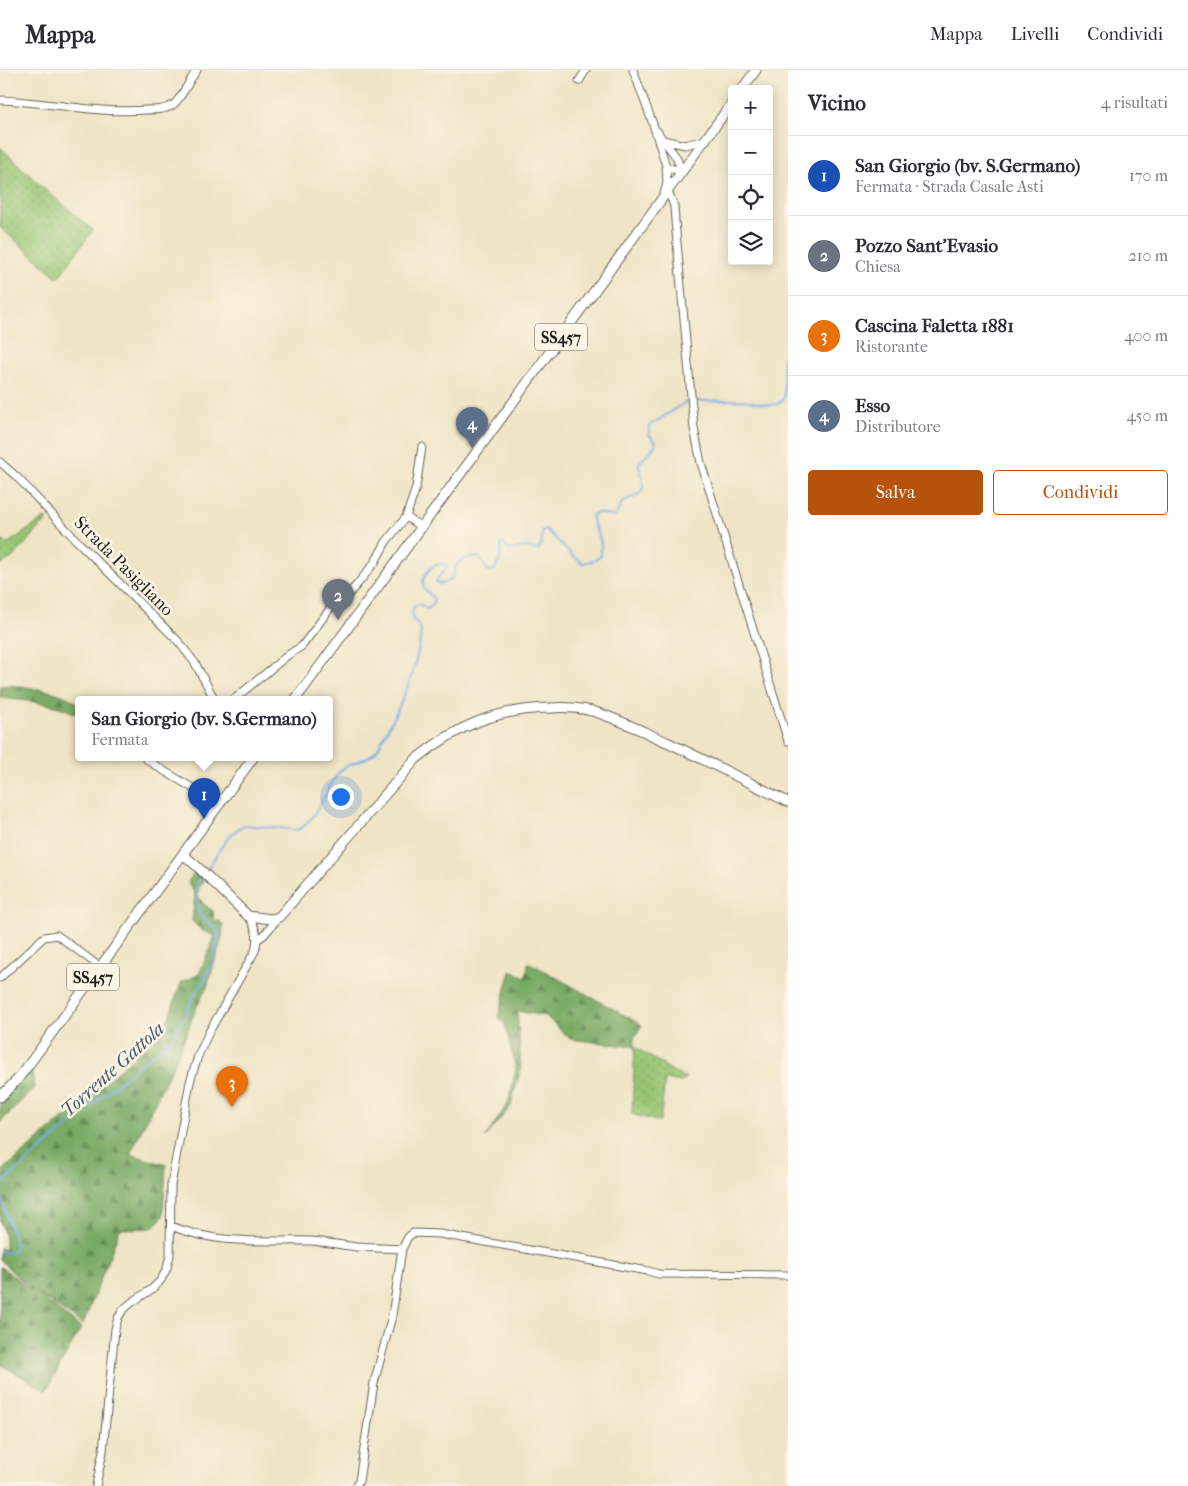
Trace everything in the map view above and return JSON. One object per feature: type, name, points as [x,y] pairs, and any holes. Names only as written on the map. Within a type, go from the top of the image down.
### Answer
[{"type":"main road","points":[[745,85],[756,70]]},
{"type":"main road","name":"SS457","points":[[298,696],[728,108]]},
{"type":"main road","points":[[183,854],[248,916],[271,919],[279,917],[416,759],[446,737],[465,727],[514,710],[566,707],[592,711],[634,726],[788,802]]},
{"type":"main road","name":"SS457","points":[[0,1097],[30,1063],[183,854],[248,761]]},
{"type":"street","points":[[0,100],[93,110],[139,111],[162,109],[168,108],[176,102],[196,70]]},
{"type":"street","points":[[579,81],[586,70]]},
{"type":"street","points":[[633,70],[666,166],[665,194],[675,211],[692,409],[701,463],[788,741]]},
{"type":"street","points":[[653,124],[677,158],[681,172]]},
{"type":"street","points":[[663,140],[685,145],[705,140]]},
{"type":"street","points":[[666,166],[681,172]]},
{"type":"street","points":[[238,696],[288,655],[302,646],[332,606],[349,594],[375,562],[386,542],[406,517],[416,488],[422,447]]},
{"type":"street","name":"Strada Pasigliano","points":[[0,462],[17,477],[76,540],[178,642],[195,663],[213,696]]},
{"type":"street","points":[[406,517],[422,527]]},
{"type":"street","points":[[149,761],[219,804]]},
{"type":"street","points":[[96,1486],[103,1451],[114,1338],[118,1318],[123,1310],[161,1280],[167,1268],[170,1255],[171,1185],[190,1082],[198,1056],[209,1032],[255,951],[257,940],[255,928],[248,916]]},
{"type":"street","points":[[257,940],[263,937],[279,917]]},
{"type":"street","points":[[0,978],[44,936],[57,935],[100,967]]},
{"type":"street","points":[[171,1226],[224,1240],[312,1242],[402,1249]]},
{"type":"street","points":[[356,1486],[359,1481],[374,1383],[392,1316],[402,1249],[408,1237],[413,1234],[431,1234],[544,1252],[659,1274],[788,1275]]},
{"type":"green space","points":[[0,147],[41,186],[93,230],[58,278],[0,227]]},
{"type":"green space","points":[[45,518],[48,519],[13,557],[0,565],[0,539],[7,544]]},
{"type":"green space","points":[[10,685],[56,693],[75,702],[75,714],[51,705],[0,698],[0,686]]},
{"type":"green space","points":[[196,870],[204,880],[200,885],[199,897],[213,911],[214,921],[220,921],[223,926],[222,938],[207,987],[177,1057],[130,1154],[166,1165],[163,1217],[152,1228],[120,1229],[83,1325],[29,1286],[0,1259],[0,1248],[5,1250],[5,1237],[0,1220],[0,1173],[164,1031],[181,983],[199,974],[215,936],[201,930],[192,921],[195,894],[188,882]]},
{"type":"green space","points":[[528,963],[642,1025],[634,1038],[635,1047],[570,1039],[546,1016],[517,1011],[521,1067],[511,1106],[485,1138],[508,1103],[516,1070],[505,1024],[498,1017],[511,971],[526,977]]},
{"type":"green space","points":[[635,1047],[682,1077],[686,1077],[681,1082],[665,1079],[660,1122],[632,1114]]},
{"type":"green space","points":[[30,1063],[34,1088],[0,1123],[0,1097]]},
{"type":"green space","points":[[0,1267],[81,1328],[46,1391],[0,1364]]},
{"type":"waterway","name":"Torrente Gattola","points":[[694,401],[742,400],[769,405],[778,404],[784,398],[783,361],[788,344]]},
{"type":"waterway","name":"Torrente Gattola","points":[[206,871],[233,833],[245,825],[297,830],[304,826],[315,813],[341,770],[372,755],[379,747],[404,696],[417,656],[421,629],[413,620],[414,606],[419,604],[427,609],[434,602],[423,584],[429,570],[436,565],[448,565],[436,581],[439,584],[450,580],[456,565],[466,559],[479,557],[488,571],[494,570],[500,559],[501,543],[508,550],[526,547],[538,550],[542,543],[542,531],[546,529],[582,563],[593,561],[601,556],[601,541],[593,524],[592,515],[598,513],[615,517],[622,503],[642,491],[643,484],[639,463],[654,447],[656,442],[649,435],[649,426],[686,402],[689,402]]},
{"type":"waterway","name":"Torrente Gattola","points":[[0,1188],[9,1177],[115,1085],[171,1040],[194,995],[204,982],[213,962],[218,941],[216,928],[203,918],[199,912],[197,885],[202,877]]},
{"type":"waterway","name":"Torrente Gattola","points":[[0,1193],[16,1247],[12,1253],[5,1252]]},
{"type":"waterway","name":"Torrente Gattola","points":[[0,1251],[4,1252]]},
{"type":"place","name":"Esso","points":[[472,448]]},
{"type":"place","name":"Pozzo Sant'Evasio","points":[[338,620]]},
{"type":"place","name":"San Giorgio (bv. S.Germano)","points":[[204,819]]},
{"type":"place","name":"Cascina Faletta 1881","points":[[232,1107]]}]
